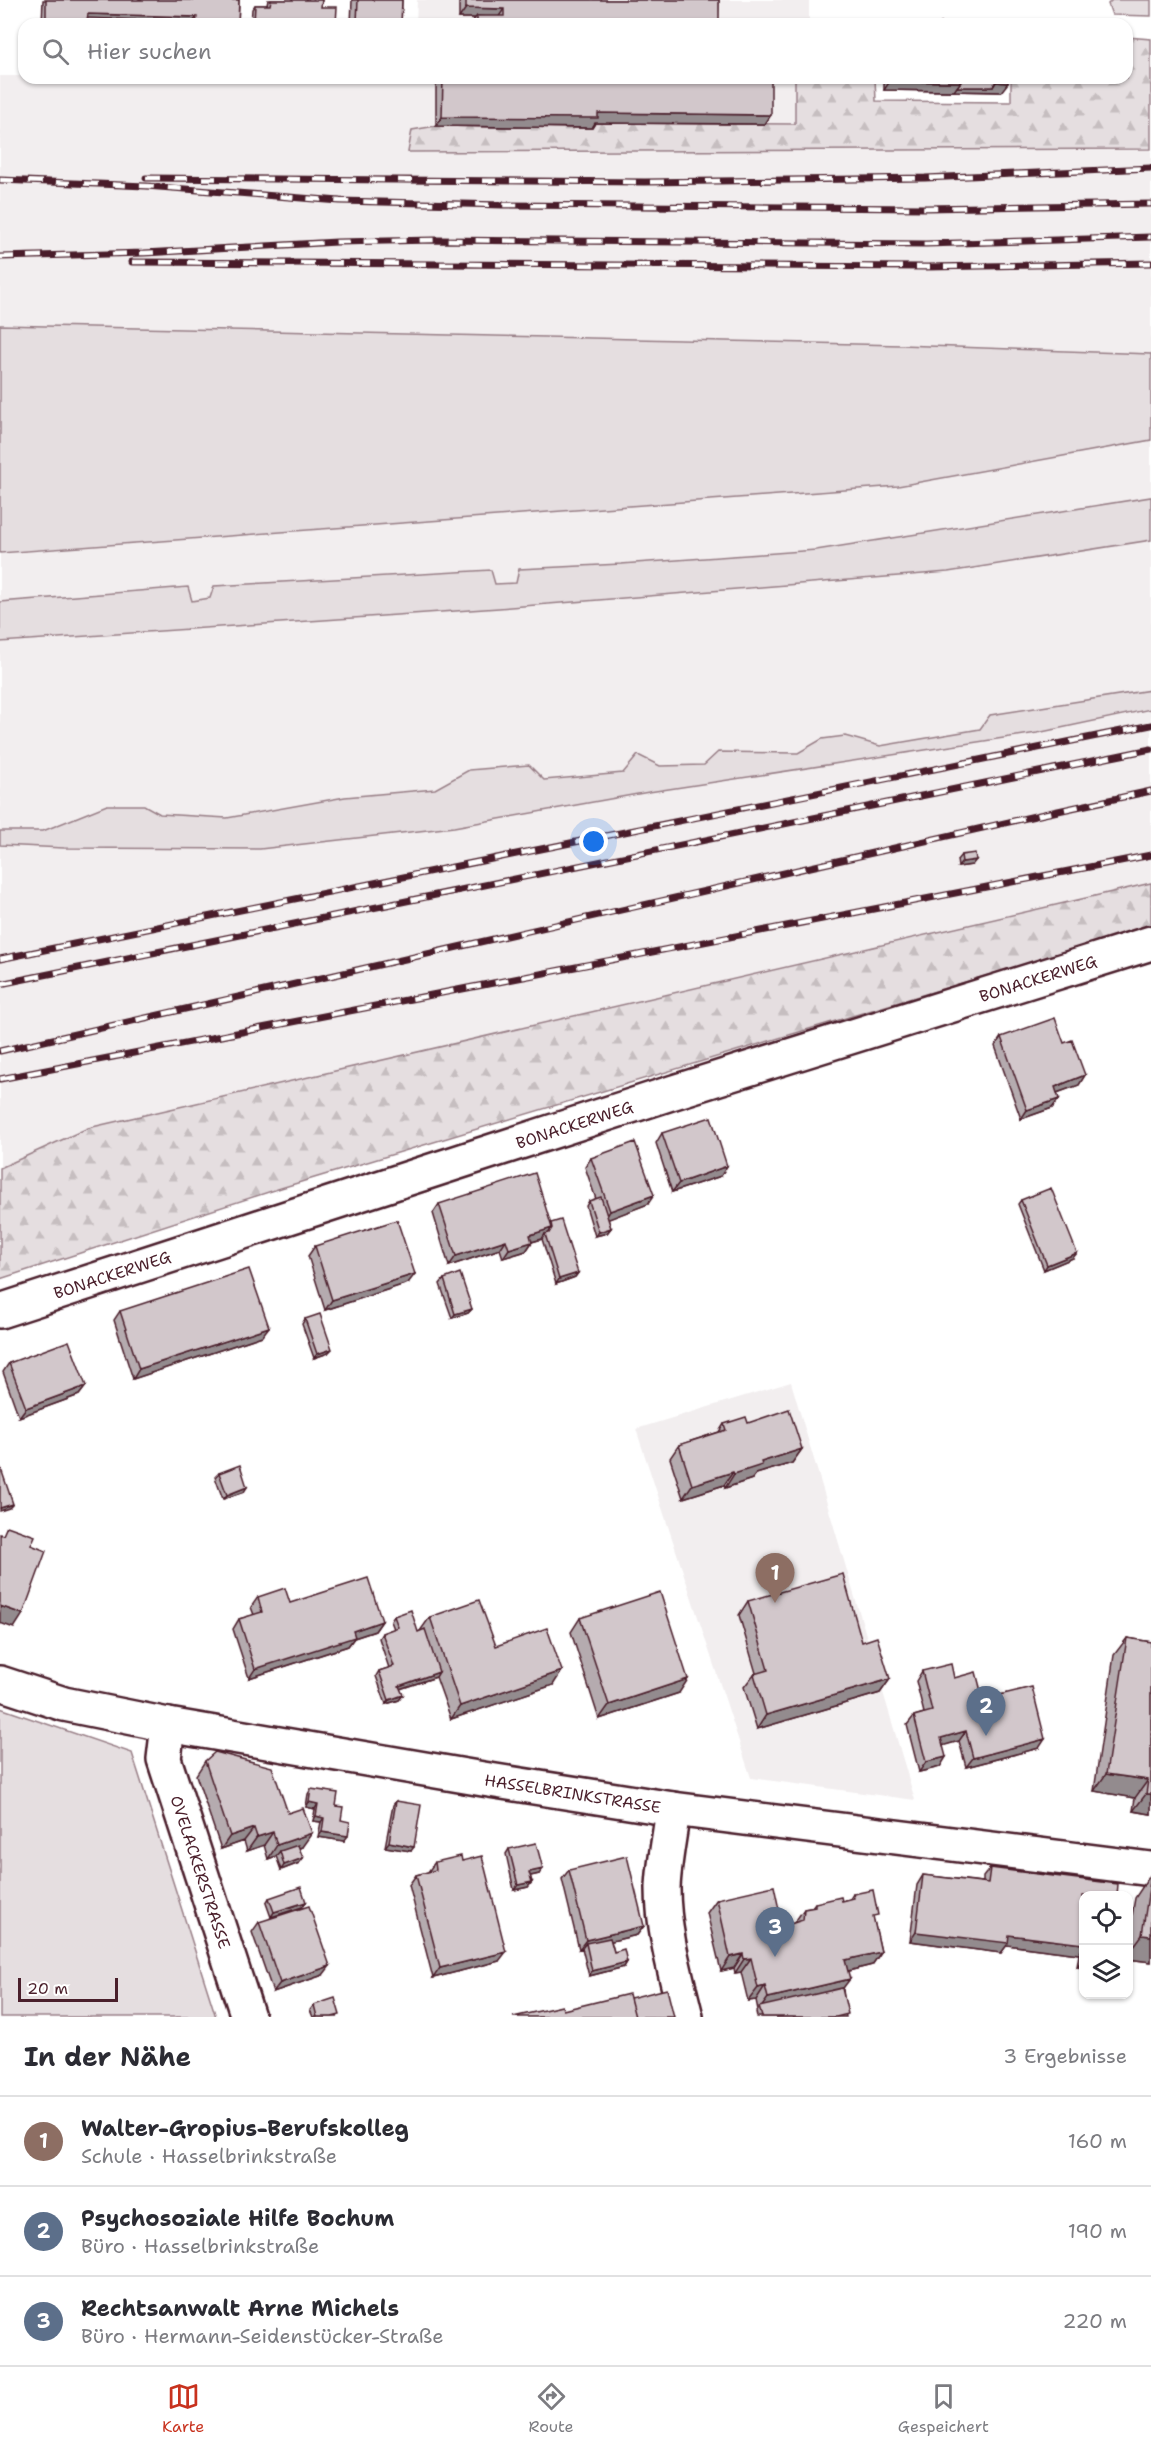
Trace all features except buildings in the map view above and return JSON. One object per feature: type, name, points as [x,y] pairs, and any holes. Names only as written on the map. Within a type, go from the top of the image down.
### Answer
[{"type":"street","name":"BONACKERWEG","points":[[0,1311],[633,1105],[1151,943]]},
{"type":"street","name":"HASSELBRINKSTRASSE","points":[[0,1683],[64,1704],[349,1757],[673,1809],[1151,1869]]},
{"type":"street","name":"OVELACKERSTRASSE","points":[[168,1725],[164,1759],[248,2017]]},
{"type":"street","points":[[673,1809],[663,1885],[664,1913],[686,2017]]},
{"type":"shaded area","points":[[417,0],[809,0],[809,18],[416,18]]},
{"type":"shaded area","points":[[0,76],[18,76],[18,84],[795,84],[795,124],[412,130],[409,152],[1151,149],[1151,883],[88,1128],[0,1168]]},
{"type":"shaded area","points":[[791,1382],[915,1800],[751,1778],[636,1429]]},
{"type":"green space","points":[[1112,0],[1151,0],[1151,16],[1112,15],[1108,4]]},
{"type":"green space","points":[[1133,38],[1151,39],[1151,149],[408,152],[412,130],[436,126],[591,128],[592,123],[795,124],[795,84],[875,84],[876,101],[1011,102],[1011,84],[1133,84]]},
{"type":"green space","points":[[0,325],[901,345],[1151,354],[1151,440],[898,486],[0,553]]},
{"type":"green space","points":[[1151,497],[1151,540],[948,572],[499,608],[0,642],[0,602],[188,587],[192,601],[210,598],[214,586],[491,570],[495,584],[516,583],[519,569],[816,550]]},
{"type":"green space","points":[[1151,690],[1151,709],[1037,733],[649,792],[454,827],[260,849],[64,848],[0,845],[0,831],[43,831],[107,805],[144,805],[160,814],[227,818],[345,797],[435,789],[469,770],[529,765],[544,780],[623,773],[638,755],[660,766],[704,765],[718,752],[798,753],[822,739],[845,736],[880,746],[980,729],[990,715]]},
{"type":"green space","points":[[1151,883],[1151,926],[281,1188],[0,1279],[0,1168],[88,1128]]},
{"type":"green space","points":[[0,1708],[132,1753],[216,2017],[0,2017]]},
{"type":"railway","points":[[146,178],[645,182],[925,178],[1151,168]]},
{"type":"railway","points":[[0,180],[146,186],[340,201],[503,205],[926,208],[1151,204]]},
{"type":"railway","points":[[0,257],[144,253],[337,242],[435,240],[926,244],[1151,237]]},
{"type":"railway","points":[[132,262],[927,267],[1151,263]]},
{"type":"railway","points":[[0,959],[1151,725]]},
{"type":"railway","points":[[0,984],[1151,749]]},
{"type":"railway","points":[[0,1051],[1151,791]]},
{"type":"railway","points":[[0,1079],[1151,855]]},
{"type":"place","name":"Walter-Gropius-Berufskolleg","points":[[775,1603]]},
{"type":"place","name":"Psychosoziale Hilfe Bochum","points":[[986,1736]]},
{"type":"place","name":"Rechtsanwalt Arne Michels","points":[[775,1957]]}]
